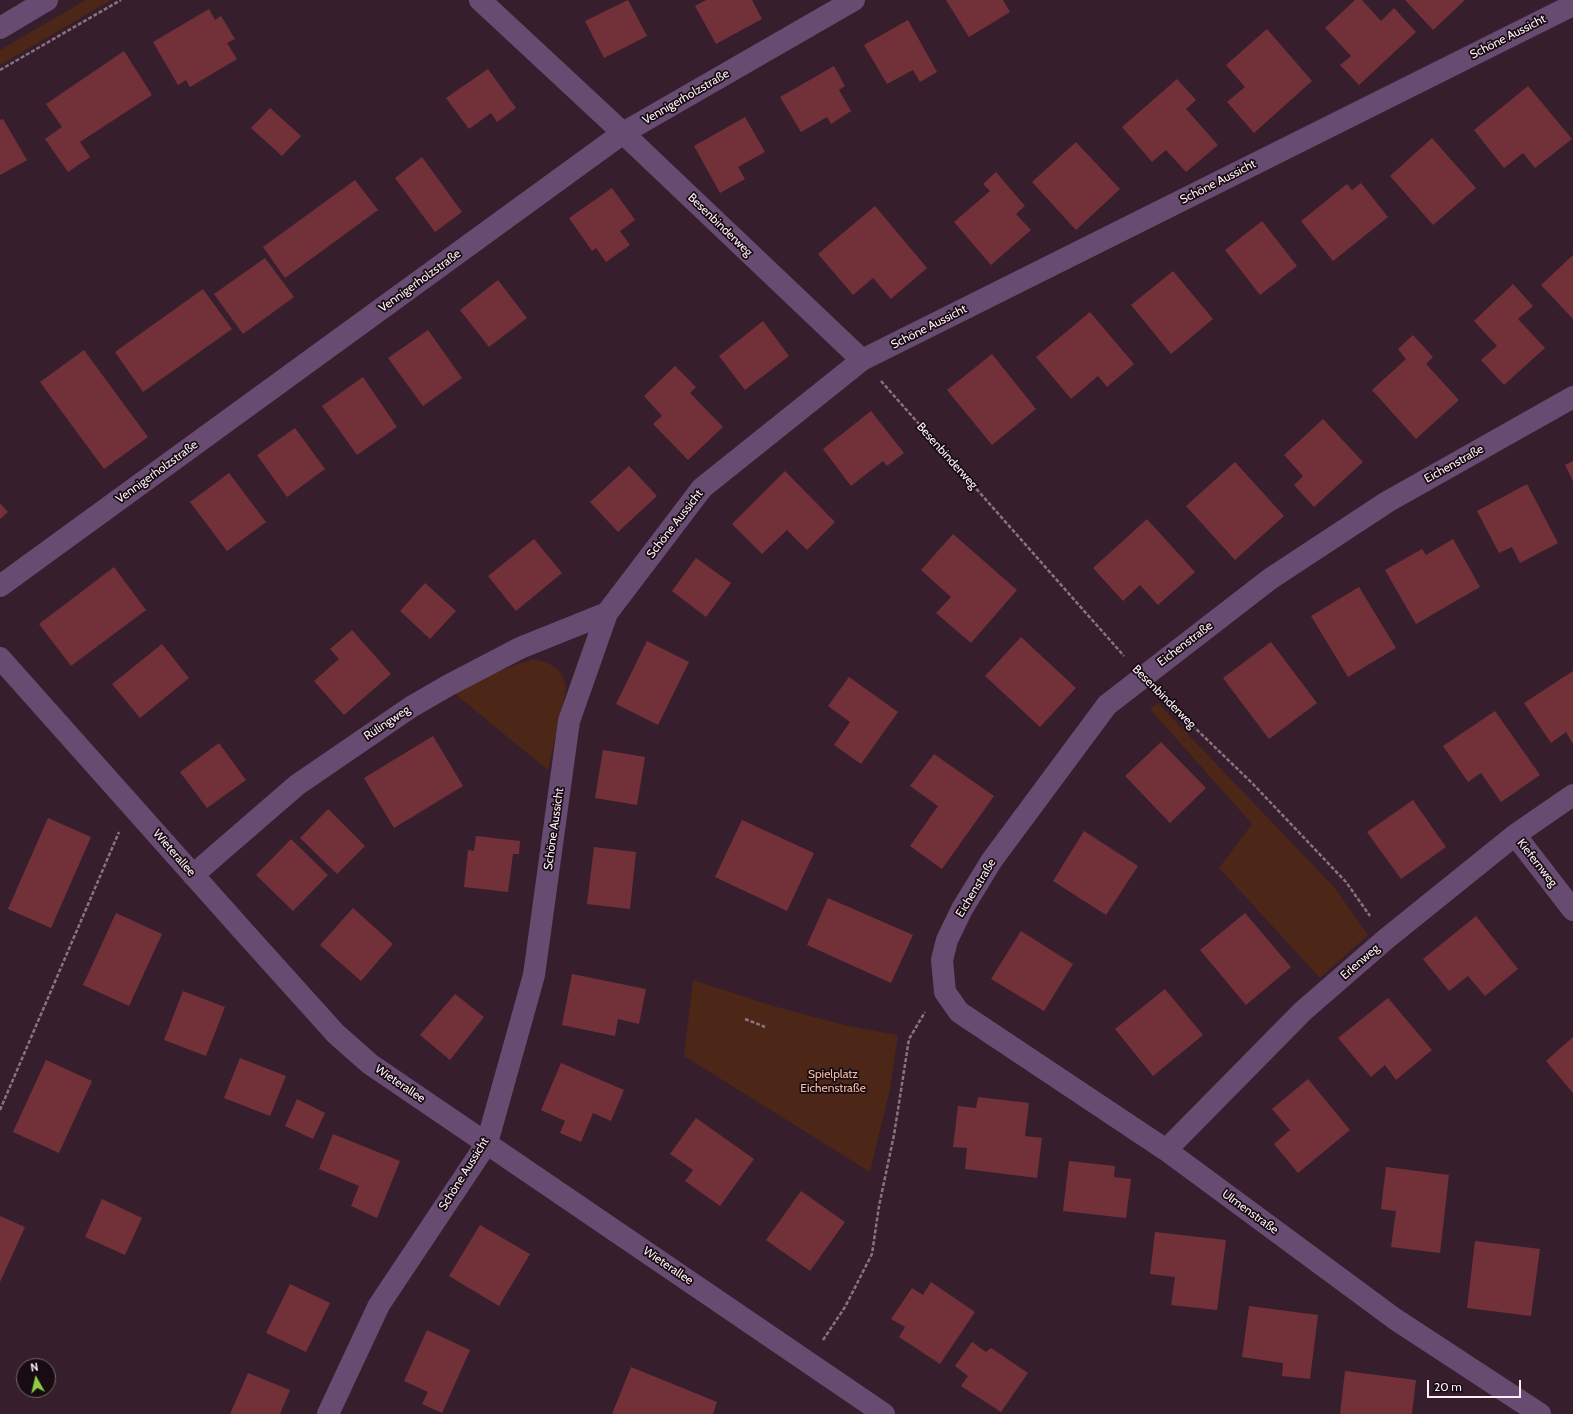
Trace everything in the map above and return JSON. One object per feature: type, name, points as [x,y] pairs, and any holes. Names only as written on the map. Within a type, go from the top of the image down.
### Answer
[{"type":"street","points":[[0,28],[47,0]]},
{"type":"street","name":"Besenbinderweg","points":[[480,0],[623,133],[862,360]]},
{"type":"street","name":"Vennigerholzstraße","points":[[0,586],[623,133],[854,0]]},
{"type":"street","name":"Schöne Aussicht","points":[[328,1414],[379,1305],[487,1143],[534,976],[569,721],[607,613],[702,488],[862,360],[1573,5]]},
{"type":"street","name":"Eichenstraße","points":[[959,1012],[945,992],[942,960],[947,940],[962,910],[992,860],[1107,705],[1270,580],[1387,502],[1573,397]]},
{"type":"street","name":"Rülingweg","points":[[193,875],[297,785],[411,707],[448,685],[520,648],[607,613]]},
{"type":"street","name":"Wieterallee","points":[[0,658],[336,1034],[370,1064],[884,1414]]},
{"type":"street","name":"Erlenweg","points":[[1166,1150],[1303,1011],[1386,939],[1515,836],[1573,795]]},
{"type":"street","name":"Kiefernweg","points":[[1515,836],[1573,910]]},
{"type":"street","name":"Ulmenstraße","points":[[959,1012],[1166,1150],[1395,1319],[1540,1414]]},
{"type":"path","points":[[0,70],[120,0]]},
{"type":"path","name":"Besenbinderweg","points":[[862,360],[1142,677],[1252,783],[1346,882],[1386,939]]},
{"type":"path","points":[[0,1110],[130,804]]},
{"type":"path","points":[[809,1363],[845,1307],[872,1254],[879,1206],[894,1135],[909,1039],[927,1007],[945,992]]},
{"type":"path","points":[[745,1019],[765,1027]]},
{"type":"green space","points":[[86,0],[111,0],[0,65],[0,50]]},
{"type":"green space","points":[[534,659],[557,668],[563,677],[566,690],[548,770],[455,694],[493,674]]},
{"type":"green space","points":[[1158,703],[1334,887],[1368,935],[1320,978],[1219,868],[1252,824],[1150,709]]},
{"type":"green space","name":"Spielplatz Eichenstraße","points":[[693,980],[770,1005],[848,1026],[898,1035],[890,1089],[870,1172],[684,1056]]},
{"type":"building","points":[[628,0],[647,36],[604,58],[585,21]]},
{"type":"building","points":[[706,0],[752,0],[762,19],[716,44],[695,6]]},
{"type":"building","points":[[946,0],[1003,0],[1010,12],[969,37]]},
{"type":"building","points":[[1355,0],[1362,0],[1381,21],[1394,8],[1416,32],[1359,85],[1340,65],[1351,56],[1325,28]]},
{"type":"building","points":[[1405,0],[1465,0],[1433,30]]},
{"type":"building","points":[[209,9],[215,20],[221,16],[235,39],[227,43],[237,59],[190,87],[186,80],[178,85],[153,42]]},
{"type":"building","points":[[908,20],[937,72],[920,82],[913,70],[887,84],[864,45]]},
{"type":"building","points":[[1267,29],[1312,81],[1254,133],[1227,102],[1245,87],[1226,65]]},
{"type":"building","points":[[124,51],[152,95],[80,142],[90,157],[68,172],[45,139],[62,127],[46,104]]},
{"type":"building","points":[[834,66],[845,86],[839,90],[851,111],[831,124],[827,117],[801,132],[780,97]]},
{"type":"building","points":[[488,69],[516,108],[497,122],[491,113],[469,129],[446,98]]},
{"type":"building","points":[[1177,79],[1196,100],[1186,109],[1218,145],[1186,172],[1166,150],[1152,162],[1122,127]]},
{"type":"building","points":[[1528,86],[1572,139],[1535,168],[1523,153],[1504,168],[1474,130]]},
{"type":"building","points":[[270,108],[301,136],[282,156],[251,128]]},
{"type":"building","points":[[745,117],[765,152],[738,167],[745,179],[720,193],[694,146]]},
{"type":"building","points":[[3,119],[27,160],[0,175],[0,120]]},
{"type":"building","points":[[1432,138],[1476,188],[1433,225],[1390,176]]},
{"type":"building","points":[[1076,142],[1120,189],[1076,230],[1032,182]]},
{"type":"building","points":[[422,157],[462,212],[435,232],[395,178]]},
{"type":"building","points":[[996,172],[1025,206],[1016,214],[1031,230],[991,265],[954,222],[990,191],[983,184]]},
{"type":"building","points":[[355,180],[378,210],[285,278],[263,247]]},
{"type":"building","points":[[1361,183],[1388,217],[1333,261],[1301,221],[1347,184],[1352,190]]},
{"type":"building","points":[[612,188],[635,220],[620,231],[630,245],[606,262],[596,248],[592,251],[569,218]]},
{"type":"building","points":[[875,206],[927,268],[891,299],[873,278],[853,295],[818,254]]},
{"type":"building","points":[[1262,221],[1297,266],[1260,295],[1225,250]]},
{"type":"building","points":[[1573,255],[1573,319],[1541,285]]},
{"type":"building","points":[[265,258],[294,297],[243,334],[214,294]]},
{"type":"building","points":[[1173,271],[1213,319],[1171,354],[1131,305]]},
{"type":"building","points":[[498,280],[527,318],[489,347],[460,310]]},
{"type":"building","points":[[1513,284],[1533,306],[1518,319],[1545,348],[1504,385],[1481,360],[1497,346],[1474,321]]},
{"type":"building","points":[[203,289],[232,329],[143,392],[115,352]]},
{"type":"building","points":[[1090,312],[1134,364],[1107,387],[1098,376],[1071,399],[1036,357]]},
{"type":"building","points":[[763,321],[789,356],[745,390],[719,356]]},
{"type":"building","points":[[428,330],[462,378],[423,406],[388,358]]},
{"type":"building","points":[[1413,335],[1433,357],[1426,364],[1459,400],[1416,439],[1372,390],[1406,359],[1398,349]]},
{"type":"building","points":[[84,350],[148,437],[104,469],[40,382]]},
{"type":"building","points":[[992,354],[1036,409],[992,445],[947,390]]},
{"type":"building","points":[[675,366],[696,387],[690,393],[723,427],[688,460],[653,424],[662,416],[644,396]]},
{"type":"building","points":[[363,377],[397,427],[357,455],[322,406]]},
{"type":"building","points":[[871,411],[904,453],[887,466],[883,461],[851,486],[823,449]]},
{"type":"building","points":[[1323,419],[1363,462],[1314,507],[1294,485],[1303,476],[1284,455]]},
{"type":"building","points":[[295,428],[325,469],[287,497],[257,455]]},
{"type":"building","points":[[1573,461],[1573,481],[1565,465]]},
{"type":"building","points":[[1235,462],[1284,516],[1235,560],[1186,506]]},
{"type":"building","points":[[629,466],[657,496],[618,532],[590,502]]},
{"type":"building","points":[[785,471],[835,522],[807,550],[787,530],[762,554],[732,524]]},
{"type":"building","points":[[229,473],[266,522],[227,551],[190,502]]},
{"type":"building","points":[[1527,484],[1558,543],[1520,563],[1512,547],[1499,553],[1477,511]]},
{"type":"building","points":[[0,503],[8,512],[0,519]]},
{"type":"building","points":[[1147,519],[1195,572],[1158,605],[1140,585],[1123,601],[1093,568]]},
{"type":"building","points":[[953,534],[1017,590],[971,643],[936,613],[951,597],[921,570]]},
{"type":"building","points":[[534,539],[562,573],[516,611],[488,576]]},
{"type":"building","points":[[1453,539],[1480,587],[1416,624],[1385,570],[1422,549],[1426,555]]},
{"type":"building","points":[[696,558],[731,583],[706,617],[672,591]]},
{"type":"building","points":[[114,567],[146,610],[71,666],[39,624]]},
{"type":"building","points":[[425,583],[456,611],[430,639],[400,611]]},
{"type":"building","points":[[1359,587],[1396,648],[1348,677],[1311,616]]},
{"type":"building","points":[[352,630],[391,674],[344,715],[314,681],[339,659],[330,649]]},
{"type":"building","points":[[1021,637],[1076,688],[1040,727],[985,676]]},
{"type":"building","points":[[647,641],[689,662],[658,725],[616,704]]},
{"type":"building","points":[[1271,642],[1317,703],[1269,739],[1223,678]]},
{"type":"building","points":[[162,644],[189,678],[140,718],[112,684]]},
{"type":"building","points":[[1573,671],[1573,744],[1566,732],[1551,743],[1524,703]]},
{"type":"building","points":[[849,677],[898,712],[861,764],[834,745],[850,722],[828,706]]},
{"type":"building","points":[[1495,711],[1540,775],[1501,802],[1481,773],[1468,782],[1443,746]]},
{"type":"building","points":[[433,736],[463,786],[394,828],[364,778]]},
{"type":"building","points":[[1161,742],[1206,788],[1170,823],[1125,776]]},
{"type":"building","points":[[219,743],[246,780],[207,808],[180,772]]},
{"type":"building","points":[[603,750],[645,757],[637,805],[595,798]]},
{"type":"building","points":[[934,754],[994,796],[942,869],[910,846],[938,806],[910,786]]},
{"type":"building","points":[[1413,800],[1446,847],[1401,879],[1367,832]]},
{"type":"building","points":[[328,809],[365,846],[337,874],[300,838]]},
{"type":"building","points":[[48,818],[91,837],[51,928],[8,909]]},
{"type":"building","points":[[742,820],[814,853],[787,911],[715,877]]},
{"type":"building","points":[[1084,831],[1138,866],[1106,915],[1053,881]]},
{"type":"building","points":[[476,836],[520,841],[519,854],[513,854],[508,892],[464,887],[468,850],[474,851]]},
{"type":"building","points":[[291,839],[328,875],[293,911],[256,875]]},
{"type":"building","points":[[594,847],[636,852],[630,909],[587,904]]},
{"type":"building","points":[[828,898],[913,935],[891,983],[807,945]]},
{"type":"building","points":[[353,908],[393,944],[361,981],[320,945]]},
{"type":"building","points":[[116,913],[162,934],[129,1006],[83,985]]},
{"type":"building","points":[[1245,913],[1291,967],[1246,1005],[1200,950]]},
{"type":"building","points":[[1476,916],[1518,969],[1485,996],[1468,976],[1449,991],[1423,959]]},
{"type":"building","points":[[1021,931],[1073,964],[1044,1011],[991,979]]},
{"type":"building","points":[[572,974],[646,989],[639,1024],[618,1019],[615,1036],[562,1025]]},
{"type":"building","points":[[1165,989],[1203,1035],[1153,1076],[1115,1029]]},
{"type":"building","points":[[183,991],[225,1007],[206,1056],[164,1040]]},
{"type":"building","points":[[455,994],[484,1017],[450,1060],[420,1035]]},
{"type":"building","points":[[1388,998],[1432,1050],[1396,1080],[1385,1065],[1371,1077],[1338,1038]]},
{"type":"building","points":[[1573,1037],[1573,1093],[1546,1061]]},
{"type":"building","points":[[240,1058],[286,1076],[270,1116],[224,1098]]},
{"type":"building","points":[[46,1060],[92,1081],[59,1153],[13,1132]]},
{"type":"building","points":[[561,1063],[624,1090],[611,1121],[593,1113],[581,1142],[560,1133],[565,1121],[541,1110]]},
{"type":"building","points":[[1308,1079],[1350,1130],[1298,1173],[1274,1144],[1290,1130],[1272,1109]]},
{"type":"building","points":[[978,1097],[1029,1103],[1025,1136],[1042,1138],[1037,1178],[965,1169],[967,1148],[953,1147],[958,1106],[976,1108]]},
{"type":"building","points":[[297,1099],[325,1113],[313,1139],[285,1126]]},
{"type":"building","points":[[696,1118],[754,1159],[720,1206],[685,1181],[693,1170],[670,1154]]},
{"type":"building","points":[[333,1134],[400,1161],[377,1218],[351,1206],[359,1186],[319,1169]]},
{"type":"building","points":[[1069,1161],[1115,1166],[1114,1177],[1131,1179],[1126,1218],[1063,1211]]},
{"type":"building","points":[[1386,1167],[1449,1175],[1440,1253],[1391,1247],[1396,1211],[1381,1209]]},
{"type":"building","points":[[801,1191],[845,1222],[810,1271],[766,1240]]},
{"type":"building","points":[[102,1199],[142,1218],[125,1255],[85,1237]]},
{"type":"building","points":[[0,1216],[25,1227],[0,1282]]},
{"type":"building","points":[[480,1225],[530,1254],[499,1306],[449,1276]]},
{"type":"building","points":[[1155,1232],[1226,1240],[1217,1310],[1171,1305],[1175,1277],[1150,1274]]},
{"type":"building","points":[[1475,1241],[1540,1249],[1531,1316],[1467,1308]]},
{"type":"building","points":[[931,1282],[975,1312],[940,1364],[899,1337],[905,1327],[891,1319],[912,1288],[923,1295]]},
{"type":"building","points":[[290,1284],[330,1303],[306,1352],[266,1333]]},
{"type":"building","points":[[1249,1306],[1318,1315],[1310,1379],[1282,1376],[1283,1363],[1242,1357]]},
{"type":"building","points":[[427,1330],[470,1350],[442,1413],[422,1404],[428,1392],[404,1381]]},
{"type":"building","points":[[972,1342],[986,1352],[991,1348],[1028,1373],[1001,1412],[961,1386],[968,1376],[955,1366]]},
{"type":"building","points":[[631,1367],[717,1402],[713,1414],[612,1414]]},
{"type":"building","points":[[1345,1371],[1416,1380],[1412,1414],[1340,1414]]},
{"type":"building","points":[[248,1373],[290,1390],[280,1414],[230,1414]]}]
